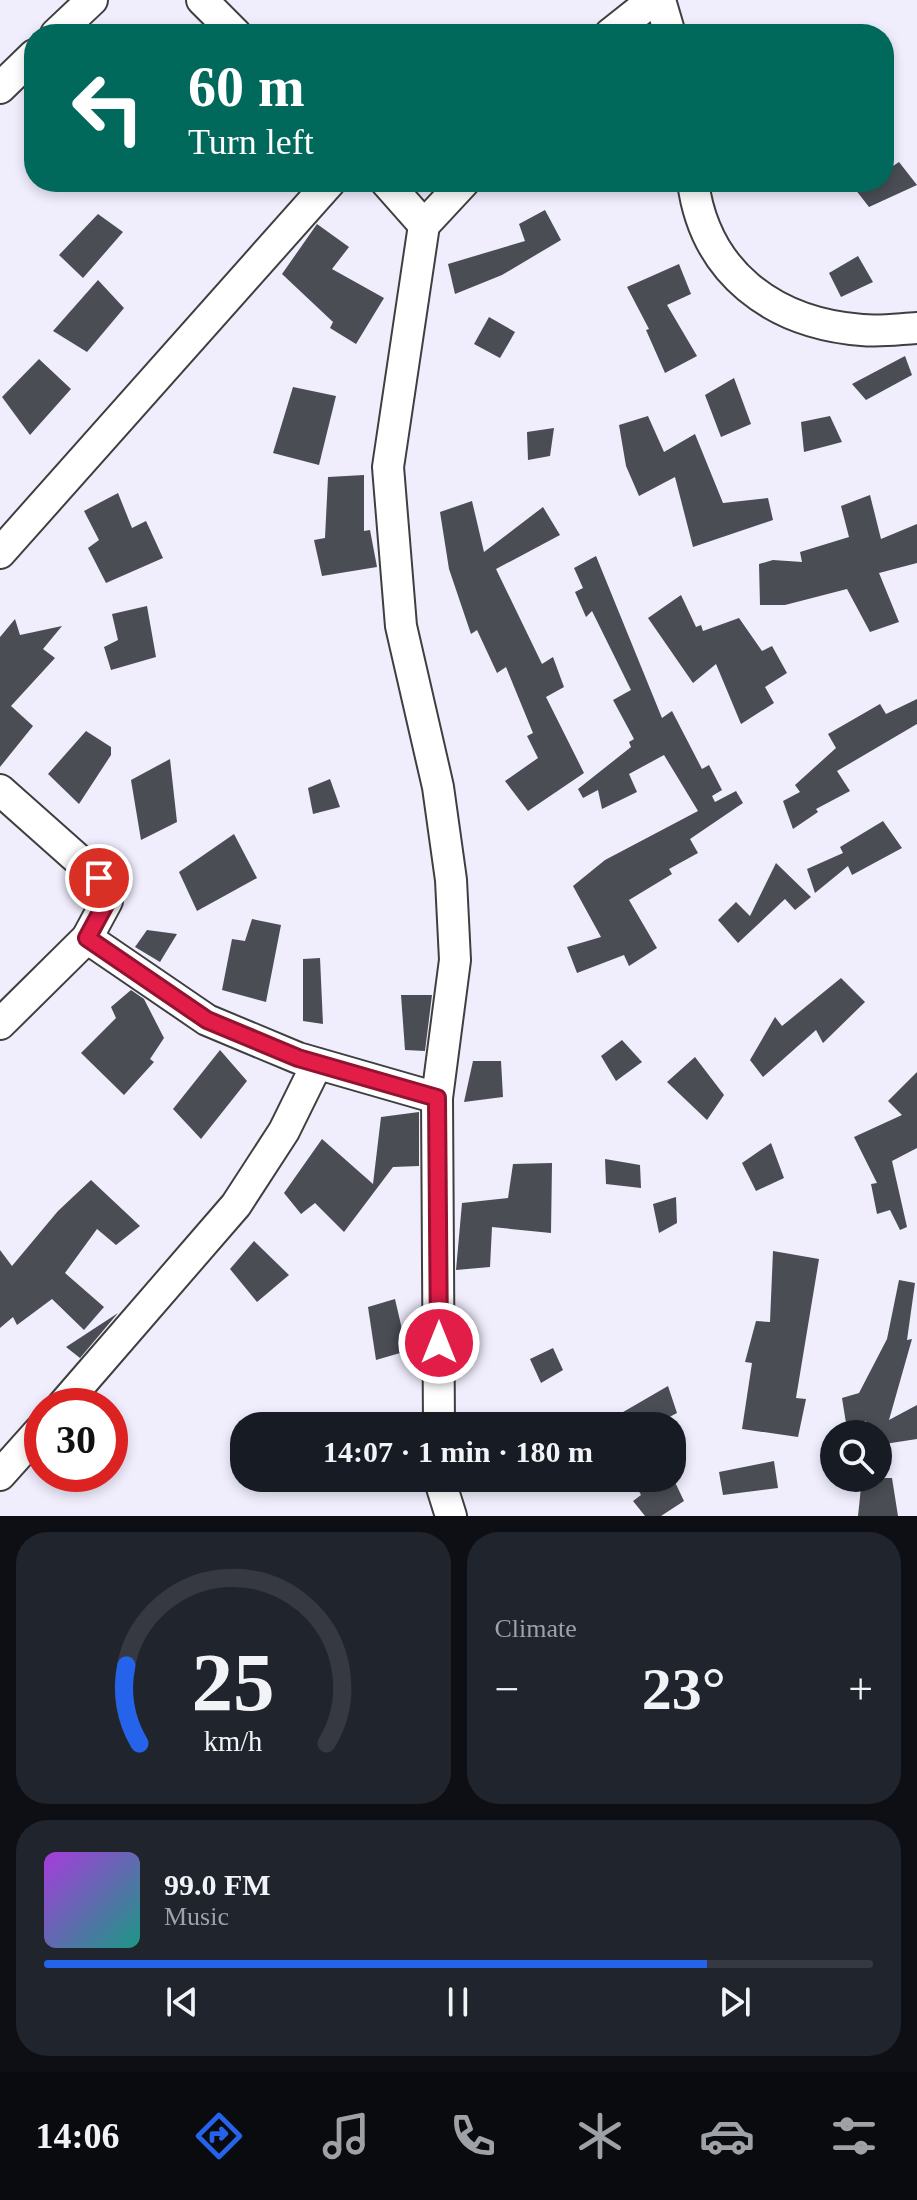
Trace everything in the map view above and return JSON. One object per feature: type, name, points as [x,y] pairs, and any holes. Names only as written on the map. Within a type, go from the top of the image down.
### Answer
[{"type":"street","points":[[67,24],[92,0]]},
{"type":"street","points":[[202,0],[226,24]]},
{"type":"street","points":[[623,24],[653,0]]},
{"type":"street","points":[[660,0],[667,24]]},
{"type":"street","points":[[0,88],[24,65]]},
{"type":"street","points":[[0,553],[321,192]]},
{"type":"street","points":[[395,192],[424,225]]},
{"type":"street","points":[[439,1412],[437,1098],[455,960],[451,880],[438,787],[401,626],[388,467],[424,225],[455,192]]},
{"type":"street","points":[[695,192],[697,208],[722,264],[769,305],[814,322],[862,330],[917,328]]},
{"type":"street","points":[[0,790],[99,878],[107,901],[87,938],[0,1024]]},
{"type":"street","points":[[87,938],[207,1020],[317,1064],[437,1098]]},
{"type":"street","points":[[78,1388],[236,1205],[284,1131],[317,1064]]},
{"type":"street","points":[[0,1475],[24,1448]]},
{"type":"street","points":[[443,1492],[451,1516]]},
{"type":"building","points":[[899,162],[917,185],[869,207],[857,192],[894,192],[894,165]]},
{"type":"building","points":[[545,210],[561,240],[502,275],[455,294],[448,264],[525,241],[519,224]]},
{"type":"building","points":[[98,214],[123,232],[83,278],[59,255]]},
{"type":"building","points":[[317,224],[349,247],[332,269],[384,298],[356,344],[330,328],[333,322],[282,274]]},
{"type":"building","points":[[858,256],[873,282],[841,297],[829,273]]},
{"type":"building","points":[[679,264],[691,294],[667,305],[697,356],[665,373],[646,330],[649,329],[627,287]]},
{"type":"building","points":[[98,280],[124,308],[87,352],[53,331]]},
{"type":"building","points":[[489,317],[515,332],[500,358],[474,344]]},
{"type":"building","points":[[905,356],[912,375],[866,400],[852,384]]},
{"type":"building","points":[[39,359],[71,389],[30,435],[2,397]]},
{"type":"building","points":[[734,378],[751,424],[721,437],[705,395]]},
{"type":"building","points":[[293,387],[336,396],[319,465],[273,453]]},
{"type":"building","points":[[648,416],[664,452],[695,434],[723,503],[768,498],[773,520],[693,547],[675,477],[639,496],[626,466],[619,425]]},
{"type":"building","points":[[830,416],[842,442],[804,452],[801,422]]},
{"type":"building","points":[[554,428],[550,456],[528,460],[527,432]]},
{"type":"building","points":[[364,475],[364,531],[370,530],[377,567],[322,576],[314,540],[325,538],[328,477]]},
{"type":"building","points":[[118,493],[132,528],[146,521],[163,558],[106,583],[88,548],[99,540],[84,511]]},
{"type":"building","points":[[870,495],[881,539],[917,524],[917,563],[879,573],[899,622],[870,632],[847,589],[785,605],[760,605],[759,564],[773,560],[802,562],[800,552],[849,537],[841,506]]},
{"type":"building","points":[[472,501],[484,552],[543,507],[560,535],[496,569],[542,664],[553,657],[564,687],[546,697],[584,773],[528,811],[505,781],[538,758],[527,736],[533,733],[506,667],[497,673],[477,630],[471,634],[449,569],[440,512]]},
{"type":"building","points":[[596,556],[662,718],[672,711],[702,769],[709,765],[722,790],[712,796],[715,802],[736,791],[743,803],[690,839],[698,853],[669,869],[672,874],[629,900],[657,948],[629,966],[624,955],[577,973],[567,947],[601,937],[573,886],[605,860],[698,811],[664,755],[629,774],[637,792],[602,809],[598,790],[583,798],[578,789],[631,747],[629,742],[634,739],[613,700],[631,690],[592,611],[586,617],[575,592],[583,588],[574,568]]},
{"type":"building","points":[[681,595],[696,627],[701,625],[703,631],[739,618],[762,651],[772,646],[787,673],[765,687],[774,703],[741,724],[716,664],[693,683],[648,618]]},
{"type":"building","points":[[147,606],[156,657],[111,670],[104,647],[118,640],[112,614]]},
{"type":"building","points":[[15,619],[20,635],[62,626],[43,649],[55,658],[11,706],[33,726],[0,767],[0,637]]},
{"type":"building","points":[[917,699],[917,724],[837,771],[850,791],[816,809],[818,812],[793,829],[783,801],[800,792],[795,785],[836,748],[828,734],[880,704],[886,714]]},
{"type":"building","points":[[86,731],[111,747],[111,755],[79,804],[48,774]]},
{"type":"building","points":[[170,759],[177,822],[141,840],[131,780]]},
{"type":"building","points":[[330,779],[340,807],[313,814],[308,788]]},
{"type":"building","points":[[883,821],[902,848],[852,875],[848,866],[815,893],[807,869],[843,853],[840,847]]},
{"type":"building","points":[[234,834],[257,878],[197,911],[179,872]]},
{"type":"building","points":[[776,863],[811,897],[795,910],[785,899],[738,943],[718,920],[736,902],[750,916]]},
{"type":"building","points":[[252,919],[281,925],[266,1002],[222,990],[232,939],[245,941]]},
{"type":"building","points":[[147,930],[177,934],[160,962],[135,947]]},
{"type":"building","points":[[320,958],[323,1024],[303,1021],[303,959]]},
{"type":"building","points":[[841,978],[865,1002],[823,1043],[816,1030],[763,1077],[750,1060],[775,1017],[782,1026]]},
{"type":"building","points":[[131,990],[144,999],[164,1038],[150,1059],[154,1062],[124,1095],[81,1053],[116,1018],[111,1007]]},
{"type":"building","points":[[401,995],[432,995],[425,1051],[405,1050]]},
{"type":"building","points":[[622,1040],[642,1062],[616,1081],[601,1056]]},
{"type":"building","points":[[220,1050],[247,1081],[201,1139],[173,1109]]},
{"type":"building","points":[[695,1057],[724,1095],[707,1120],[667,1082]]},
{"type":"building","points":[[473,1061],[501,1061],[503,1097],[464,1102]]},
{"type":"building","points":[[917,1072],[917,1148],[892,1161],[907,1227],[900,1230],[890,1210],[877,1214],[871,1184],[877,1183],[854,1137],[902,1115],[888,1101]]},
{"type":"building","points":[[419,1112],[419,1166],[393,1167],[344,1232],[315,1203],[301,1214],[284,1193],[322,1139],[373,1184],[381,1117]]},
{"type":"building","points":[[771,1143],[784,1178],[756,1191],[742,1163]]},
{"type":"building","points":[[605,1159],[640,1165],[641,1188],[606,1184]]},
{"type":"building","points":[[552,1163],[551,1233],[492,1227],[490,1267],[456,1270],[462,1203],[508,1198],[513,1164]]},
{"type":"building","points":[[91,1180],[140,1226],[116,1245],[97,1229],[65,1273],[104,1307],[84,1330],[52,1299],[17,1325],[13,1317],[0,1328],[0,1250],[12,1266],[58,1211]]},
{"type":"building","points":[[676,1197],[677,1223],[659,1233],[653,1204]]},
{"type":"building","points":[[254,1241],[289,1275],[257,1302],[230,1269]]},
{"type":"building","points":[[773,1251],[819,1259],[796,1398],[806,1399],[798,1437],[742,1429],[752,1363],[745,1362],[756,1321],[770,1322]]},
{"type":"building","points":[[899,1280],[915,1283],[907,1340],[912,1339],[889,1420],[846,1420],[842,1398],[859,1393],[887,1339]]},
{"type":"building","points":[[395,1299],[407,1351],[376,1360],[368,1307]]},
{"type":"building","points":[[118,1313],[80,1358],[66,1347]]},
{"type":"building","points":[[553,1348],[563,1370],[541,1383],[530,1359]]},
{"type":"building","points":[[668,1386],[677,1412],[623,1412]]},
{"type":"building","points":[[917,1405],[917,1439],[892,1443],[892,1420],[889,1420]]},
{"type":"building","points":[[774,1461],[778,1488],[723,1495],[719,1472]]},
{"type":"building","points":[[892,1478],[898,1516],[858,1516],[861,1492],[892,1492]]},
{"type":"building","points":[[639,1492],[680,1492],[684,1501],[661,1516],[645,1516],[633,1501],[641,1495]]},
{"type":"route","points":[[99,878],[106,890],[107,901],[87,938],[207,1020],[298,1058],[437,1098],[439,1343]]}]
